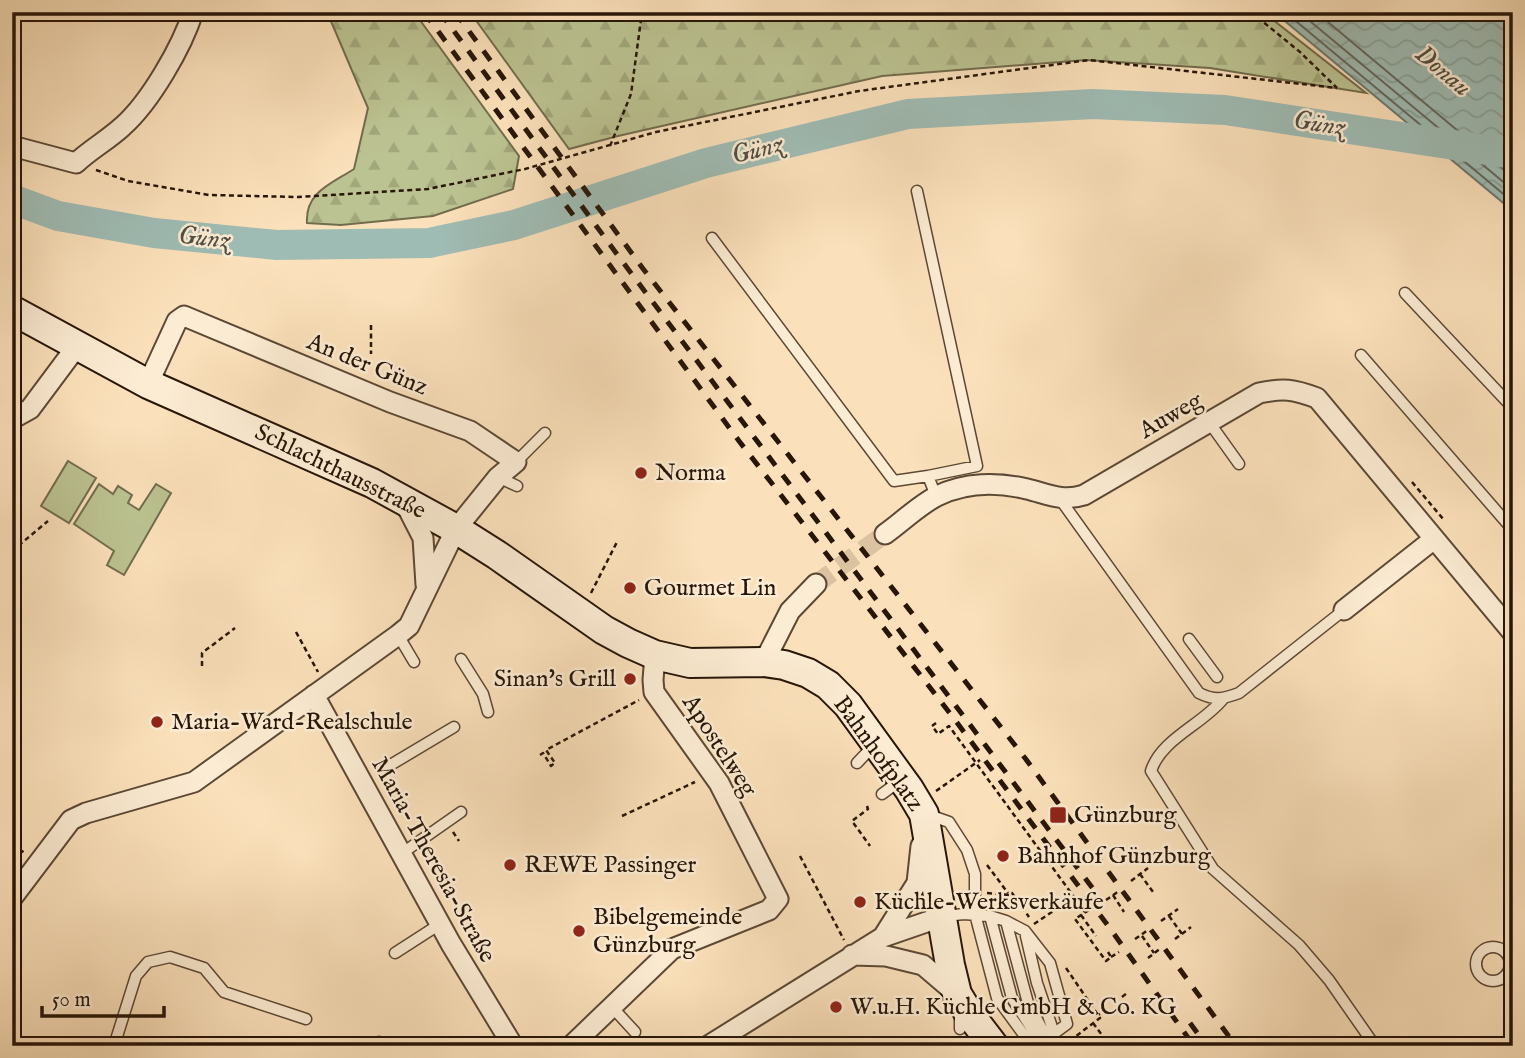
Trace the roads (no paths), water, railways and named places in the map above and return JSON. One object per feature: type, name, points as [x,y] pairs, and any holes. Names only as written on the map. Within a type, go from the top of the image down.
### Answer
[{"type":"main road","name":"Schlachthausstraße","points":[[12,310],[148,384],[372,483],[456,529],[604,630],[655,655]]},
{"type":"main road","name":"Bahnhofplatz","points":[[655,655],[690,663],[764,662],[783,665],[808,673],[828,685],[848,705],[866,753],[891,787],[927,804],[941,917],[962,1012]]},
{"type":"main road","points":[[962,1012],[994,1046]]},
{"type":"street","points":[[12,146],[76,163],[123,126],[149,96],[167,68],[193,12]]},
{"type":"street","name":"An der Günz","points":[[148,384],[177,321],[184,316],[390,402],[470,431],[516,462]]},
{"type":"street","points":[[12,419],[30,409],[77,346]]},
{"type":"street","name":"Auweg","points":[[1060,499],[1084,495],[1259,393],[1283,388],[1296,390],[1317,398],[1513,633]]},
{"type":"street","points":[[12,898],[71,820],[86,813],[194,782],[409,626],[456,529],[498,477],[516,462]]},
{"type":"street","points":[[885,534],[936,496],[957,489],[986,484],[1030,490],[1060,499]]},
{"type":"street","points":[[403,500],[423,538],[426,589]]},
{"type":"street","points":[[1344,610],[1434,539]]},
{"type":"street","points":[[764,662],[790,611],[816,584]]},
{"type":"street","name":"Apostelweg","points":[[612,1007],[672,949],[769,910],[778,899],[719,783],[654,692],[655,655]]},
{"type":"street","name":"Maria-Theresia-Straße","points":[[321,691],[401,854],[440,924],[445,948],[513,1046]]},
{"type":"street","points":[[883,937],[916,883],[927,804]]},
{"type":"street","points":[[708,1046],[883,937],[941,917]]},
{"type":"street","points":[[851,955],[886,956],[923,965],[962,1012]]},
{"type":"street","points":[[571,1046],[612,1007]]},
{"type":"lane","points":[[712,239],[894,481],[977,466],[917,191]]},
{"type":"lane","points":[[1405,293],[1513,408]]},
{"type":"lane","points":[[1360,355],[1513,530]]},
{"type":"lane","points":[[1209,422],[1239,464]]},
{"type":"lane","points":[[516,462],[545,433]]},
{"type":"lane","points":[[928,476],[936,496]]},
{"type":"lane","points":[[498,477],[517,486]]},
{"type":"lane","points":[[1060,499],[1199,693],[1212,699],[1223,699],[1239,693],[1344,610]]},
{"type":"lane","points":[[398,635],[414,662]]},
{"type":"lane","points":[[1189,639],[1217,677]]},
{"type":"lane","points":[[461,659],[483,694],[488,712]]},
{"type":"lane","points":[[1223,699],[1211,714],[1166,747],[1155,758],[1151,771],[1213,869],[1299,945],[1329,980],[1375,1046]]},
{"type":"lane","points":[[382,770],[454,727]]},
{"type":"lane","points":[[927,804],[949,822],[967,850],[975,874],[975,914],[997,998],[1042,1041]]},
{"type":"lane","points":[[401,854],[461,812]]},
{"type":"lane","points":[[941,917],[956,914],[990,916],[1024,931],[1050,963],[1067,1024],[1042,1041]]},
{"type":"lane","points":[[990,916],[1012,998],[1042,1041]]},
{"type":"lane","points":[[1006,921],[1028,1003],[1042,1041]]},
{"type":"lane","points":[[396,953],[440,924]]},
{"type":"lane","points":[[1024,931],[1040,993],[1042,1041]]},
{"type":"lane","points":[[114,1046],[136,976],[148,962],[170,957],[204,968],[224,992],[306,1018]]},
{"type":"lane","points":[[612,1007],[635,1031]]},
{"type":"water","name":"Donau","points":[[1274,12],[1493,12],[1513,29],[1513,211]]},
{"type":"waterway","name":"Günz","points":[[12,199],[58,216],[154,233],[277,245],[429,243],[514,225],[706,163],[908,114],[1093,104],[1225,110],[1513,154]]},
{"type":"tunnel","points":[[816,584],[885,534]]},
{"type":"railway","points":[[424,12],[739,441],[952,716],[1194,1046]]},
{"type":"railway","points":[[440,12],[619,257],[1094,890]]},
{"type":"railway","points":[[455,12],[644,270],[1025,758],[1236,1046]]},
{"type":"railway","points":[[1190,1023],[1207,1046]]},
{"type":"place","name":"Norma","points":[[641,473]]},
{"type":"place","name":"Gourmet Lin","points":[[630,588]]},
{"type":"place","name":"Sinan's Grill","points":[[630,679]]},
{"type":"place","name":"Maria-Ward-Realschule","points":[[157,722]]},
{"type":"place","name":"Günzburg","points":[[1058,815]]},
{"type":"place","name":"Bahnhof Günzburg","points":[[1003,856]]},
{"type":"place","name":"REWE Passinger","points":[[510,865]]},
{"type":"place","name":"Küchle-Werksverkäufe","points":[[860,902]]},
{"type":"place","name":"Bibelgemeinde Günzburg","points":[[579,931]]},
{"type":"place","name":"W.u.H. Küchle GmbH & Co. KG","points":[[836,1007]]}]
